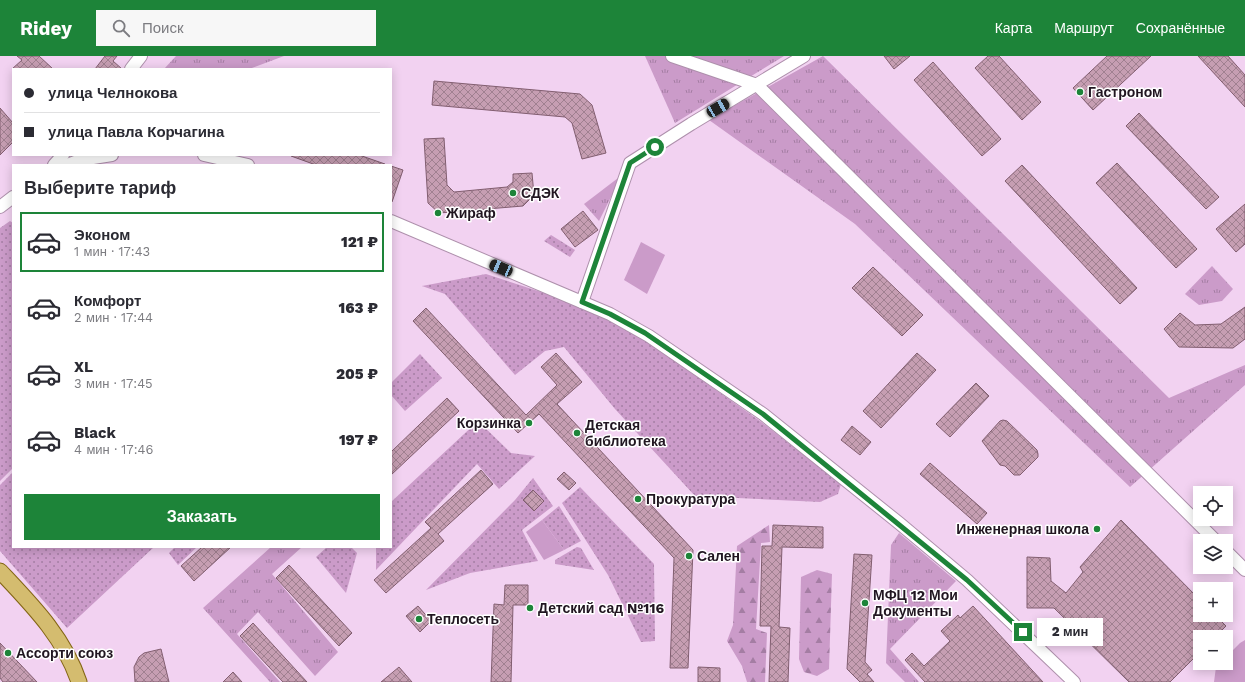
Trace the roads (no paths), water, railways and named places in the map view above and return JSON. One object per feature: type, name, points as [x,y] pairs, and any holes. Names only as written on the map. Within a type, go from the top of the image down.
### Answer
[{"type":"main road","points":[[0,571],[41,615],[63,645],[80,682]]},
{"type":"street","points":[[132,68],[142,56]]},
{"type":"street","points":[[672,56],[757,85],[1209,534]]},
{"type":"street","points":[[582,302],[630,163],[691,124],[804,56]]},
{"type":"street","points":[[55,164],[62,156]]},
{"type":"street","points":[[70,164],[80,160],[106,156]]},
{"type":"street","points":[[208,156],[244,164]]},
{"type":"street","points":[[0,207],[12,198]]},
{"type":"street","points":[[392,221],[610,314],[645,333],[763,414],[967,580],[1074,682]]},
{"type":"street","points":[[1233,558],[1245,570]]},
{"type":"place","name":"Гастроном","points":[[1080,92]]},
{"type":"place","name":"СДЭК","points":[[513,193]]},
{"type":"place","name":"Жираф","points":[[438,213]]},
{"type":"place","name":"Корзинка","points":[[529,423]]},
{"type":"place","name":"Детская библиотека","points":[[577,433]]},
{"type":"place","name":"Прокуратура","points":[[638,499]]},
{"type":"place","name":"Инженерная школа","points":[[1097,529]]},
{"type":"place","name":"Сален","points":[[689,556]]},
{"type":"place","name":"МФЦ 12 Мои Документы","points":[[865,603]]},
{"type":"place","name":"Детский сад №116","points":[[530,608]]},
{"type":"place","name":"Теплосеть","points":[[419,619]]},
{"type":"place","name":"Ассорти союз","points":[[8,653]]}]
